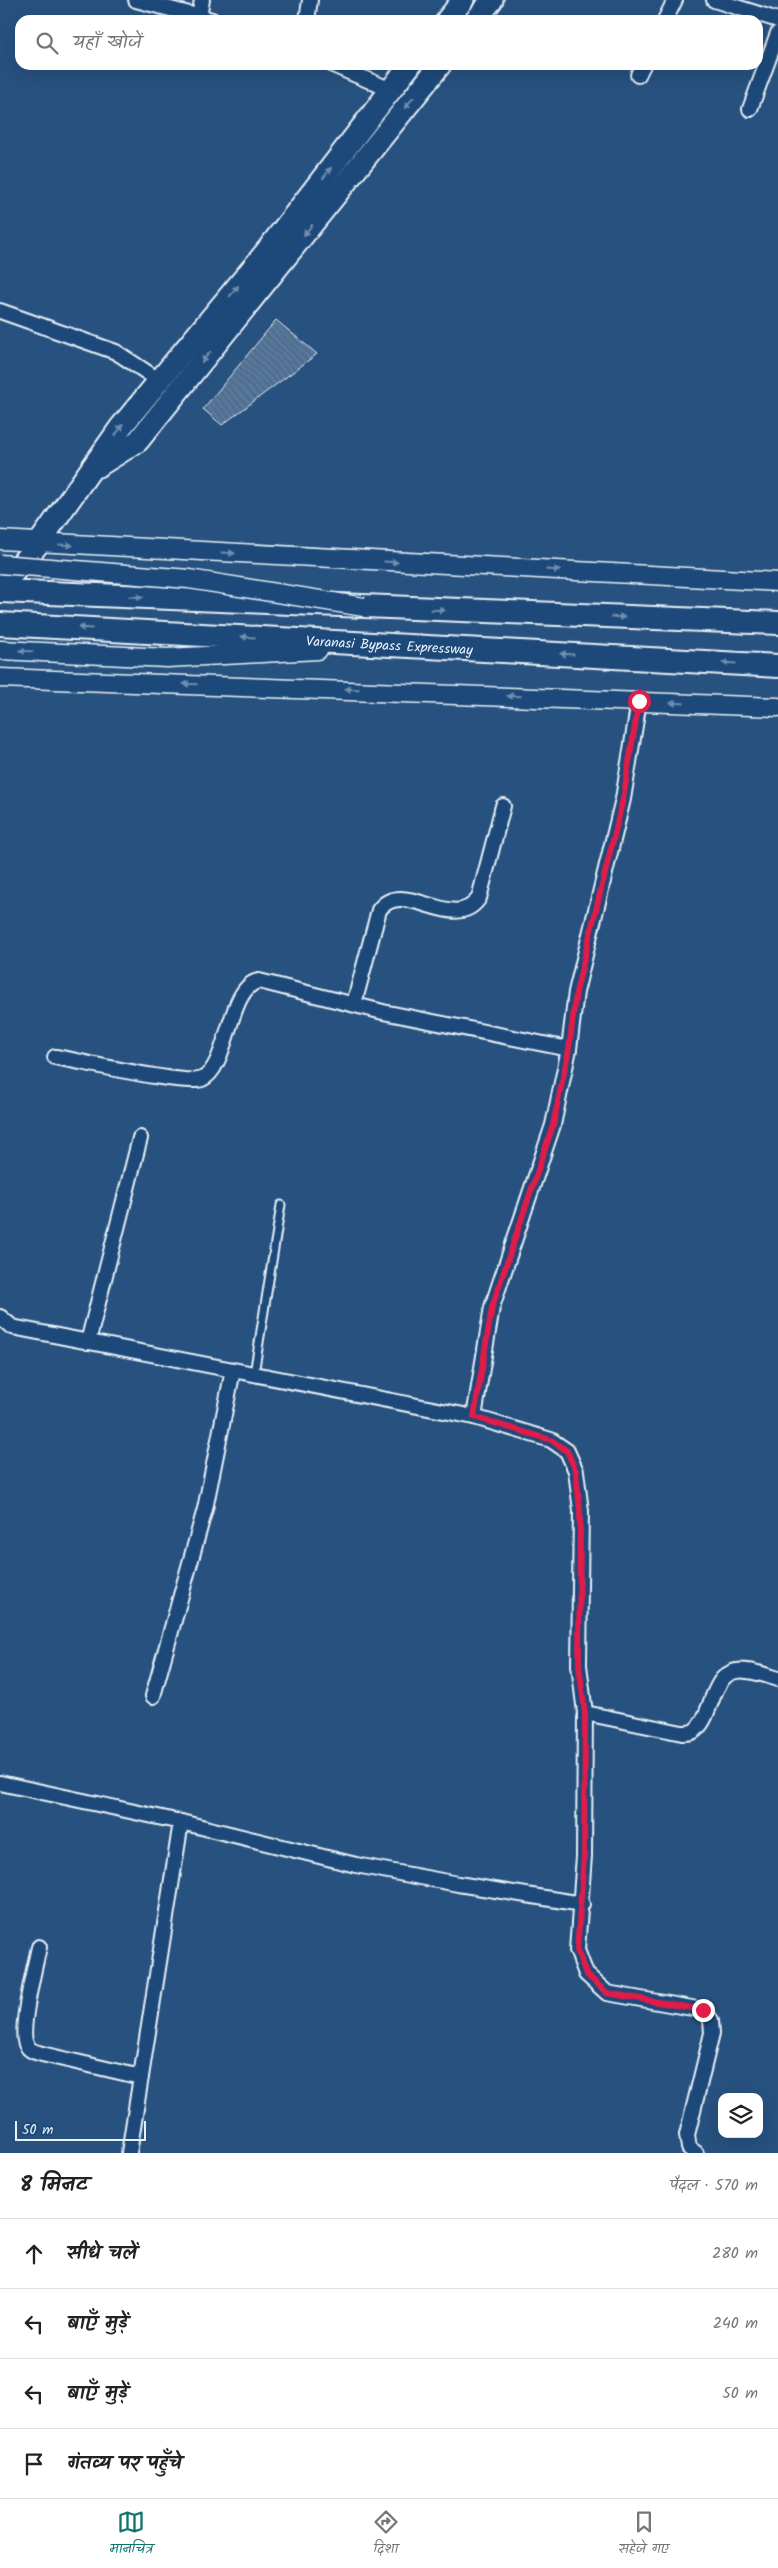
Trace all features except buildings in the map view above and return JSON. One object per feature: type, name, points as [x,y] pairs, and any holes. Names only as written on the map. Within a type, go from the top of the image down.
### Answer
[{"type":"highway","points":[[0,589],[364,607],[778,623]]},
{"type":"highway","name":"Varanasi Bypass Expressway","points":[[0,624],[778,666]]},
{"type":"main road","points":[[451,15],[463,0]]},
{"type":"main road","points":[[480,15],[492,0]]},
{"type":"main road","points":[[0,589],[39,543],[120,428],[265,253],[406,70]]},
{"type":"main road","points":[[92,470],[138,441],[436,70]]},
{"type":"street","points":[[136,0],[194,15]]},
{"type":"street","points":[[202,0],[205,15]]},
{"type":"street","points":[[308,15],[310,0]]},
{"type":"street","points":[[668,15],[676,0]]},
{"type":"street","points":[[714,0],[762,15]]},
{"type":"street","points":[[763,15],[778,20]]},
{"type":"street","points":[[750,109],[778,33]]},
{"type":"street","points":[[345,70],[391,90]]},
{"type":"street","points":[[0,310],[116,352],[160,381]]},
{"type":"street","points":[[0,540],[778,582]]},
{"type":"street","points":[[0,564],[189,579],[364,607]]},
{"type":"street","points":[[0,650],[167,658],[406,646]]},
{"type":"street","points":[[0,678],[778,707]]},
{"type":"street","points":[[474,1417],[492,1307],[553,1125],[569,1049],[576,992],[623,799],[639,701]]},
{"type":"street","points":[[354,1004],[379,910],[383,904],[398,898],[444,909],[462,911],[473,907],[479,898],[502,806]]},
{"type":"street","points":[[55,1057],[178,1080],[202,1079],[210,1074],[224,1043],[242,993],[252,982],[260,981],[354,1004],[569,1049]]},
{"type":"street","points":[[88,1342],[140,1138]]},
{"type":"street","points":[[0,1317],[12,1327],[474,1417],[551,1440],[567,1451],[576,1471],[580,1511],[579,1665],[585,1713],[582,1904],[577,1950],[586,1974],[607,1993],[703,2010],[711,2020],[712,2033],[686,2135],[689,2148],[696,2153]]},
{"type":"street","points":[[153,1696],[205,1510],[233,1370]]},
{"type":"street","points":[[585,1713],[682,1733],[693,1732],[702,1721],[719,1684],[727,1675],[747,1670],[778,1679]]},
{"type":"street","points":[[0,1783],[181,1822],[356,1864],[458,1884],[582,1904]]},
{"type":"street","points":[[129,2153],[181,1822]]},
{"type":"street","points":[[39,1947],[24,2029],[25,2040],[30,2050],[141,2077]]},
{"type":"lane","points":[[254,1374],[281,1204]]},
{"type":"route","points":[[639,701],[623,799],[576,992],[569,1049],[553,1125],[492,1307],[474,1417],[551,1440],[567,1451],[576,1471],[580,1511],[579,1665],[585,1713],[584,1856],[582,1904],[577,1950],[586,1974],[607,1993],[703,2010]]}]
